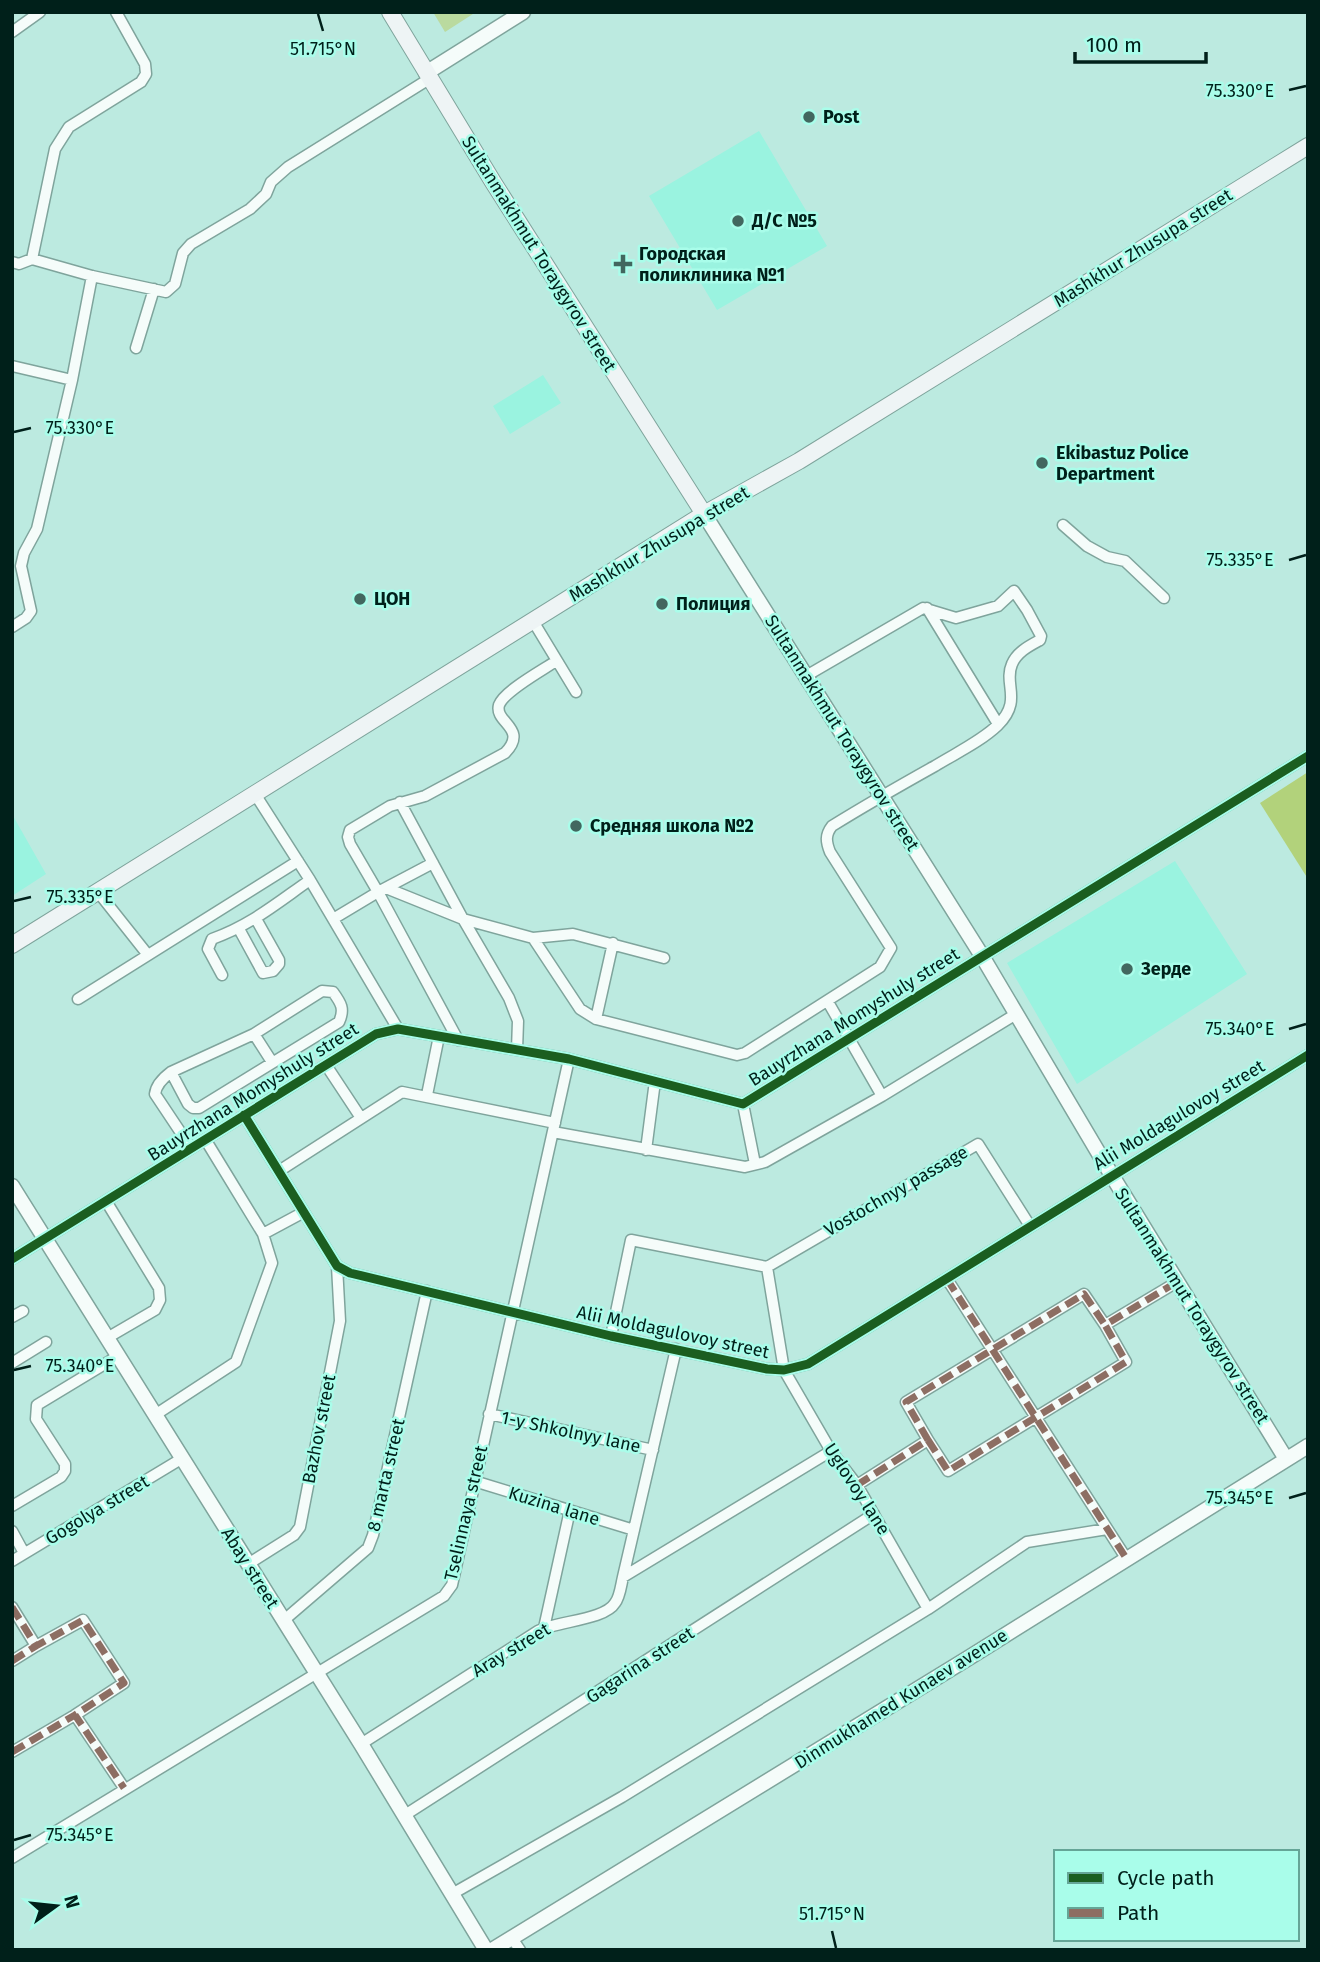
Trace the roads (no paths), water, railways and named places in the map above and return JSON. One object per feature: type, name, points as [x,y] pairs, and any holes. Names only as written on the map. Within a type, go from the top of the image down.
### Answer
[{"type":"main road","name":"Sultanmakhmut Toraygyrov street","points":[[390,12],[427,76],[704,514]]},
{"type":"main road","name":"Mashkhur Zhusupa street","points":[[12,945],[704,514],[799,461],[1308,146]]},
{"type":"street","points":[[12,32],[40,12]]},
{"type":"street","points":[[32,259],[55,149],[62,135],[69,127],[141,82],[146,74],[145,64],[116,12]]},
{"type":"street","points":[[12,262],[19,264],[32,259],[92,276],[166,292],[175,284],[183,253],[191,244],[250,209],[266,194],[271,182],[288,167],[523,12]]},
{"type":"street","points":[[12,627],[26,618],[31,611],[21,566],[24,553],[37,529],[72,380],[92,276]]},
{"type":"street","points":[[136,348],[153,289]]},
{"type":"street","points":[[12,366],[72,380]]},
{"type":"street","name":"Sultanmakhmut Toraygyrov street","points":[[704,514],[982,956],[1111,1174],[1286,1459]]},
{"type":"street","points":[[1063,525],[1107,557],[1125,561],[1164,598]]},
{"type":"street","points":[[533,937],[580,1009],[596,1019],[737,1055],[745,1054],[880,967],[891,948],[830,852],[827,832],[832,826],[974,743],[998,724],[1008,711],[1013,693],[1011,664],[1021,651],[1040,640],[1041,636],[1014,591],[998,606],[956,618],[927,608],[914,613],[806,676]]},
{"type":"street","points":[[927,608],[998,724]]},
{"type":"street","points":[[533,621],[576,692]]},
{"type":"street","points":[[458,1040],[382,890],[350,844],[348,836],[350,830],[390,806],[425,796],[505,753],[512,745],[514,737],[509,724],[499,714],[498,707],[510,692],[556,661]]},
{"type":"street","name":"Bauyrzhana Momyshuly street","points":[[12,1259],[376,1034],[398,1029],[569,1059],[743,1104],[1308,755]]},
{"type":"street","points":[[255,794],[298,860],[398,1029]]},
{"type":"street","points":[[400,802],[509,998],[518,1021],[517,1050]]},
{"type":"street","points":[[78,999],[298,860]]},
{"type":"street","points":[[333,919],[433,863]]},
{"type":"street","points":[[222,975],[208,949],[212,939],[256,919],[310,880]]},
{"type":"street","points":[[382,890],[463,919],[533,937],[573,934],[664,958]]},
{"type":"street","points":[[98,892],[148,955]]},
{"type":"street","points":[[239,929],[263,973],[273,971],[279,960],[256,919]]},
{"type":"street","points":[[596,1019],[613,943]]},
{"type":"street","points":[[171,1072],[188,1104],[199,1108],[339,1022],[341,1004],[333,992],[322,991],[254,1034],[171,1072],[155,1088],[155,1094],[191,1148]]},
{"type":"street","points":[[828,1002],[882,1096]]},
{"type":"street","points":[[279,1171],[402,1091],[646,1150],[745,1167],[765,1162],[882,1096],[1016,1014]]},
{"type":"street","points":[[254,1034],[272,1062]]},
{"type":"street","points":[[427,1095],[439,1036]]},
{"type":"street","name":"Alii Moldagulovoy street","points":[[337,1266],[351,1273],[611,1336],[784,1370],[808,1364],[1111,1174],[1308,1055]]},
{"type":"street","name":"Tselinnaya street","points":[[12,1858],[444,1596],[452,1584],[569,1059]]},
{"type":"street","points":[[326,1065],[361,1118]]},
{"type":"street","points":[[646,1150],[655,1081]]},
{"type":"street","points":[[743,1104],[755,1164]]},
{"type":"street","points":[[244,1115],[337,1266]]},
{"type":"street","points":[[155,1415],[236,1362],[272,1264],[263,1234],[205,1139]]},
{"type":"street","name":"Vostochnyy passage","points":[[766,1267],[978,1144],[1030,1226]]},
{"type":"street","name":"Abay street","points":[[12,1186],[361,1744],[486,1950]]},
{"type":"street","points":[[106,1201],[159,1288],[160,1300],[155,1310],[107,1338]]},
{"type":"street","points":[[263,1234],[304,1212]]},
{"type":"street","points":[[611,1336],[631,1240],[766,1267],[784,1370]]},
{"type":"street","name":"Bazhov street","points":[[248,1564],[294,1535],[300,1527],[340,1321],[337,1266]]},
{"type":"street","points":[[947,1279],[1126,1558]]},
{"type":"street","points":[[1105,1325],[1177,1282]]},
{"type":"street","name":"8 marta street","points":[[283,1621],[368,1548],[427,1291]]},
{"type":"street","points":[[1084,1294],[1105,1325],[1126,1362],[948,1471],[906,1402],[1084,1294]]},
{"type":"street","points":[[12,1317],[23,1311]]},
{"type":"street","points":[[12,1363],[46,1342]]},
{"type":"street","name":"Aray street","points":[[361,1744],[544,1628],[604,1613],[615,1603],[676,1349]]},
{"type":"street","points":[[12,1506],[61,1477],[65,1471],[65,1464],[36,1419],[37,1405],[118,1356]]},
{"type":"street","name":"Uglovoy lane","points":[[784,1370],[831,1451],[857,1485],[928,1609]]},
{"type":"street","name":"1-y Shkolnyy lane","points":[[489,1414],[653,1450]]},
{"type":"street","points":[[857,1485],[928,1440]]},
{"type":"street","name":"Dinmukhamed Kunaev avenue","points":[[492,1950],[516,1944],[1308,1446]]},
{"type":"street","points":[[623,1577],[831,1451]]},
{"type":"street","name":"Gogolya street","points":[[12,1561],[181,1459]]},
{"type":"street","name":"Kuzina lane","points":[[474,1482],[634,1530]]},
{"type":"street","points":[[544,1628],[570,1510]]},
{"type":"street","name":"Gagarina street","points":[[405,1815],[874,1514]]},
{"type":"street","points":[[452,1894],[622,1797],[928,1609],[1027,1542],[1107,1529]]},
{"type":"street","points":[[12,1531],[24,1553]]},
{"type":"street","points":[[12,1607],[36,1646]]},
{"type":"street","points":[[12,1661],[83,1620],[124,1684],[12,1752]]},
{"type":"street","points":[[75,1715],[124,1788]]},
{"type":"place","name":"Post","points":[[809,117]]},
{"type":"place","name":"Д/С №5","points":[[738,221]]},
{"type":"place","name":"Городская поликлиника №1","points":[[623,264]]},
{"type":"place","name":"Ekibastuz Police Department","points":[[1042,463]]},
{"type":"place","name":"ЦОН","points":[[360,599]]},
{"type":"place","name":"Полиция","points":[[662,604]]},
{"type":"place","name":"Средняя школа №2","points":[[576,826]]},
{"type":"place","name":"Зерде","points":[[1127,969]]}]
